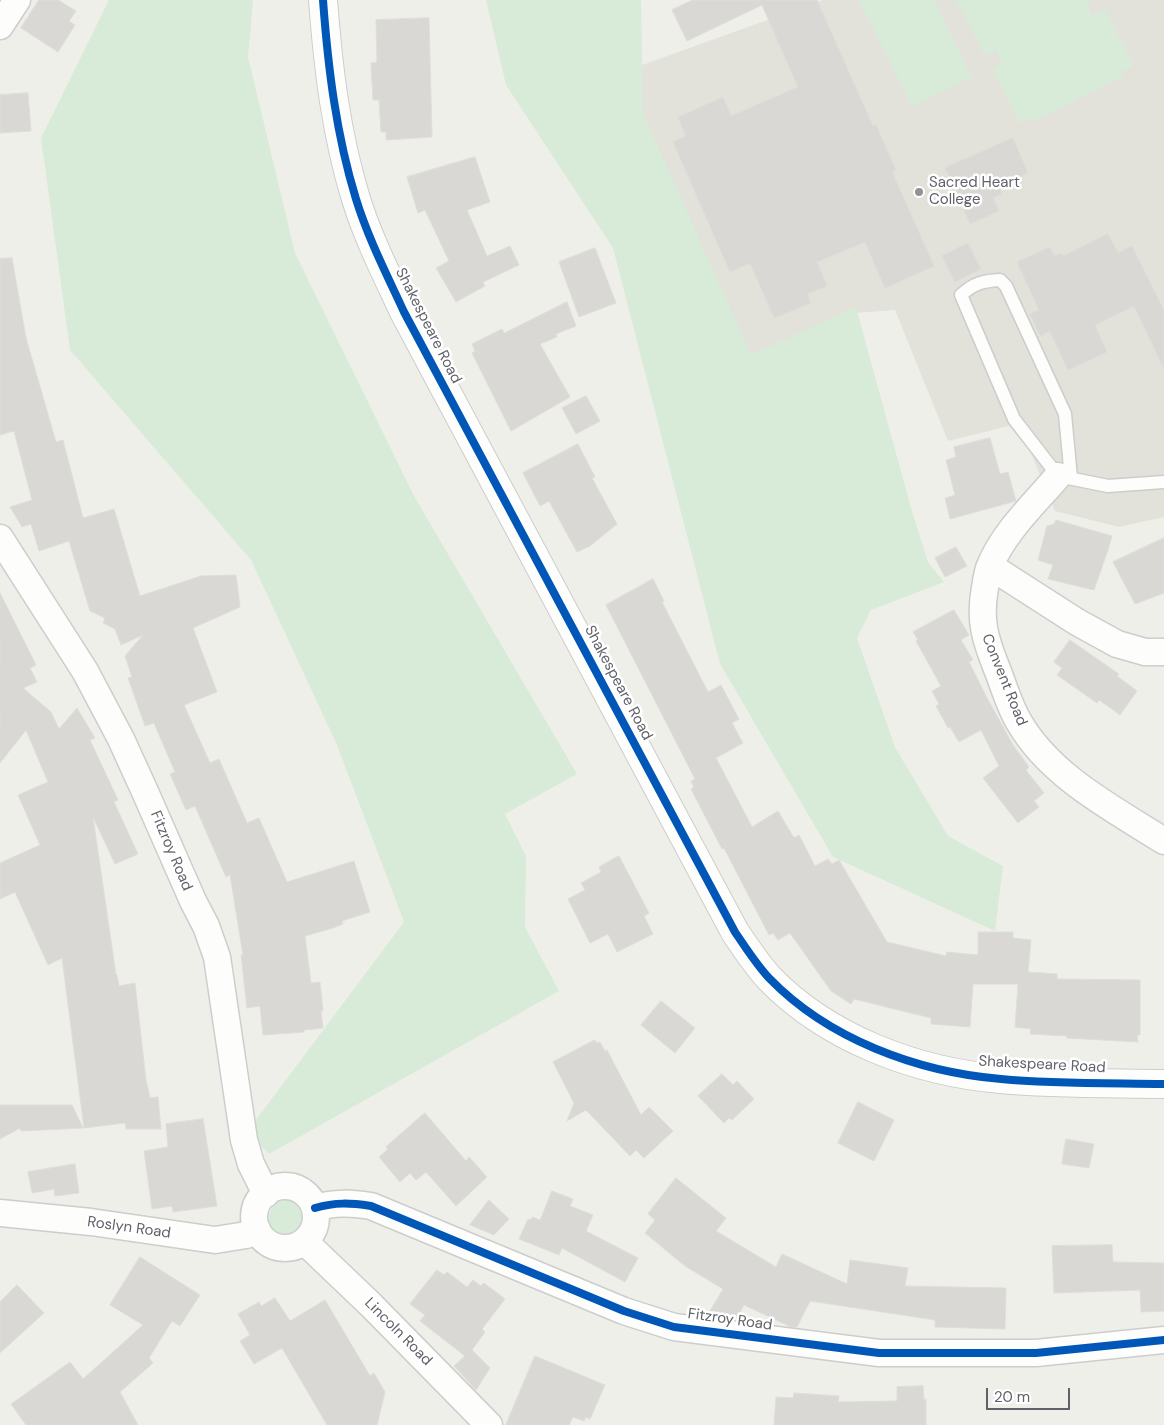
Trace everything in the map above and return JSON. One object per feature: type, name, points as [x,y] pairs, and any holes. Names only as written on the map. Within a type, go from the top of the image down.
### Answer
[{"type":"street","points":[[0,26],[17,0]]},
{"type":"street","name":"Shakespeare Road","points":[[323,0],[330,81],[345,159],[356,200],[371,242],[413,329],[736,932],[751,956],[769,978],[798,1004],[833,1028],[874,1048],[913,1063],[944,1071],[1000,1080],[1164,1084]]},
{"type":"street","name":"Convent Road","points":[[1065,477],[1012,530],[996,551],[989,568],[982,605],[981,618],[986,641],[1018,721],[1032,742],[1048,760],[1084,790],[1164,841]]},
{"type":"street","name":"Fitzroy Road","points":[[0,538],[85,670],[121,739],[206,926],[217,956],[244,1140],[251,1164],[266,1194]]},
{"type":"street","points":[[989,568],[996,570],[1077,622],[1118,644],[1145,652],[1164,652]]},
{"type":"street","points":[[282,1187],[293,1187],[311,1199],[315,1208],[315,1226],[305,1242],[287,1248],[278,1247],[269,1244],[261,1237],[254,1219],[255,1210],[259,1201],[266,1194],[282,1187]]},
{"type":"street","name":"Fitzroy Road","points":[[315,1208],[331,1204],[352,1203],[371,1206],[624,1311],[674,1327],[879,1353],[1036,1353],[1164,1340]]},
{"type":"street","name":"Roslyn Road","points":[[0,1213],[91,1222],[215,1240],[246,1235],[257,1229]]},
{"type":"street","name":"Lincoln Road","points":[[305,1242],[371,1305],[489,1425]]},
{"type":"lane","points":[[1065,477],[1064,414],[1006,286],[1000,280],[986,280],[970,286],[961,295],[1014,419],[1065,477],[1108,486],[1164,482]]},
{"type":"shaded area","name":"Sacred Heart College","points":[[823,0],[1164,0],[1164,517],[1119,527],[1055,511],[1031,453],[1009,426],[948,441],[895,310],[856,313],[750,358],[620,73]]},
{"type":"green space","points":[[109,0],[253,0],[248,57],[295,253],[414,496],[577,774],[505,814],[526,856],[525,927],[559,991],[269,1154],[247,1132],[404,922],[337,745],[251,560],[70,350],[41,138]]},
{"type":"green space","points":[[486,0],[641,0],[643,113],[751,355],[856,307],[911,508],[928,562],[944,582],[871,610],[857,638],[895,747],[948,836],[1003,866],[995,931],[833,857],[720,664],[613,248],[506,85]]},
{"type":"green space","points":[[859,0],[934,0],[972,77],[912,107]]},
{"type":"green space","points":[[956,0],[1094,0],[1086,4],[1092,16],[1105,10],[1133,66],[1121,72],[1123,76],[1033,122],[1031,118],[1020,123],[992,68],[1002,62],[996,51],[985,56]]},
{"type":"green space","points":[[287,1200],[294,1201],[300,1205],[304,1211],[304,1225],[300,1231],[294,1235],[287,1236],[280,1235],[274,1231],[270,1225],[269,1218],[270,1211],[274,1205],[280,1201]]},
{"type":"building","points":[[39,0],[58,0],[76,11],[69,21],[75,25],[58,52],[21,28]]},
{"type":"building","points":[[693,0],[817,0],[873,126],[876,125],[896,170],[892,172],[934,266],[885,288],[865,242],[817,262],[827,286],[807,294],[811,303],[774,318],[750,263],[730,272],[673,142],[686,136],[678,117],[723,97],[731,116],[798,87],[762,5],[687,41],[672,10]]},
{"type":"building","points":[[429,18],[432,137],[386,140],[386,132],[381,132],[379,100],[373,100],[371,63],[377,62],[376,20]]},
{"type":"building","points":[[28,93],[31,131],[0,133],[0,95]]},
{"type":"building","points":[[1013,138],[1028,173],[998,186],[1002,194],[993,198],[999,211],[970,224],[958,196],[955,198],[945,177],[949,176],[945,168]]},
{"type":"building","points":[[475,157],[490,202],[467,210],[487,256],[510,246],[519,265],[483,282],[485,286],[456,302],[436,268],[449,261],[425,210],[418,213],[407,177]]},
{"type":"building","points":[[1108,234],[1118,253],[1132,246],[1164,310],[1164,369],[1134,306],[1095,325],[1107,352],[1068,370],[1050,331],[1040,336],[1030,314],[1039,310],[1017,262],[1050,247],[1054,256],[1061,253],[1063,256]]},
{"type":"building","points":[[968,243],[981,269],[955,282],[942,256]]},
{"type":"building","points":[[595,248],[616,303],[579,317],[559,262]]},
{"type":"building","points":[[12,258],[26,338],[56,442],[63,440],[83,518],[114,509],[140,596],[201,576],[236,575],[240,607],[193,628],[217,692],[184,705],[210,763],[219,759],[247,823],[259,818],[287,882],[354,861],[370,912],[342,921],[343,924],[333,928],[305,936],[311,983],[320,982],[323,1028],[304,1030],[304,1032],[263,1035],[260,1006],[247,1008],[241,955],[243,955],[230,875],[226,877],[195,806],[186,810],[170,774],[175,772],[154,723],[145,726],[128,678],[132,677],[125,656],[143,635],[121,645],[115,629],[103,623],[105,618],[90,611],[69,541],[39,551],[31,524],[22,527],[10,507],[32,500],[14,431],[0,435],[0,259]]},
{"type":"building","points":[[567,302],[576,326],[556,334],[557,337],[540,344],[570,397],[511,431],[472,353],[475,351],[472,344],[502,329],[504,333]]},
{"type":"building","points":[[586,396],[600,421],[576,434],[562,408]]},
{"type":"building","points":[[990,438],[1000,474],[1008,472],[1016,501],[950,519],[945,498],[955,495],[946,460],[956,457],[954,447]]},
{"type":"building","points":[[578,444],[595,477],[592,478],[617,524],[590,546],[577,552],[549,501],[540,506],[523,473]]},
{"type":"building","points":[[1056,520],[1112,536],[1094,590],[1048,579],[1053,565],[1038,560],[1047,526],[1054,524]]},
{"type":"building","points":[[1164,538],[1164,593],[1135,604],[1113,562]]},
{"type":"building","points":[[956,547],[967,566],[945,577],[935,558]]},
{"type":"building","points":[[653,579],[664,601],[662,602],[708,692],[721,685],[739,719],[732,723],[743,743],[716,758],[752,827],[778,811],[794,838],[799,835],[815,866],[828,859],[832,864],[839,860],[887,942],[946,956],[947,952],[978,955],[978,932],[1013,932],[1013,938],[1031,940],[1028,972],[1057,974],[1057,979],[1140,980],[1140,1035],[1137,1035],[1138,1042],[1030,1034],[1031,1029],[1015,1027],[1018,984],[973,984],[970,1027],[931,1024],[931,1018],[854,999],[851,1004],[831,991],[790,933],[778,940],[773,933],[769,935],[691,789],[694,787],[691,781],[695,779],[606,605]]},
{"type":"building","points":[[0,593],[36,665],[30,668],[37,682],[23,688],[51,712],[59,729],[77,708],[95,738],[90,740],[118,800],[114,802],[138,854],[115,864],[93,817],[116,975],[119,986],[135,983],[146,1080],[150,1098],[158,1097],[161,1129],[126,1129],[125,1123],[84,1128],[62,958],[48,965],[15,892],[0,899],[0,863],[40,845],[18,795],[48,782],[26,730],[0,763]]},
{"type":"building","points":[[954,610],[969,635],[961,640],[973,660],[969,662],[1013,745],[1029,767],[1026,770],[1044,793],[1034,801],[1039,807],[1018,823],[983,778],[999,766],[981,730],[959,742],[950,727],[948,728],[936,706],[939,704],[932,691],[941,686],[913,632]]},
{"type":"building","points":[[1070,640],[1119,674],[1117,676],[1137,691],[1120,715],[1099,700],[1097,703],[1057,675],[1062,668],[1054,662]]},
{"type":"building","points":[[619,856],[649,913],[644,916],[653,934],[617,952],[608,934],[590,943],[568,899],[585,890],[581,883],[601,872],[599,867]]},
{"type":"building","points":[[661,1001],[695,1028],[675,1053],[641,1025]]},
{"type":"building","points":[[595,1040],[597,1043],[600,1042],[605,1051],[607,1050],[641,1115],[649,1107],[673,1131],[644,1158],[636,1150],[630,1156],[586,1110],[567,1121],[574,1103],[553,1062]]},
{"type":"building","points":[[722,1074],[733,1085],[737,1081],[754,1099],[732,1120],[729,1118],[724,1123],[698,1096]]},
{"type":"building","points":[[858,1102],[894,1120],[874,1161],[838,1143]]},
{"type":"building","points":[[0,1105],[72,1105],[83,1128],[21,1131],[20,1128],[0,1139]]},
{"type":"building","points":[[425,1113],[466,1161],[469,1157],[487,1177],[456,1206],[426,1172],[416,1180],[410,1173],[400,1182],[379,1157],[388,1149],[386,1147]]},
{"type":"building","points":[[203,1119],[217,1206],[173,1212],[172,1206],[152,1209],[144,1151],[168,1147],[166,1124]]},
{"type":"building","points":[[1066,1139],[1094,1144],[1089,1168],[1062,1164]]},
{"type":"building","points":[[75,1164],[79,1193],[55,1196],[54,1189],[32,1193],[28,1172]]},
{"type":"building","points":[[676,1178],[726,1218],[716,1231],[776,1267],[782,1254],[847,1284],[850,1260],[908,1268],[905,1286],[1006,1288],[1005,1329],[935,1327],[935,1320],[810,1301],[797,1327],[791,1327],[744,1305],[737,1318],[710,1311],[723,1289],[685,1266],[645,1233],[655,1220],[648,1214]]},
{"type":"building","points":[[552,1191],[573,1199],[570,1206],[593,1215],[586,1231],[638,1258],[625,1282],[562,1248],[559,1255],[519,1239],[528,1219],[531,1220],[532,1217],[540,1220]]},
{"type":"building","points":[[489,1200],[509,1219],[494,1235],[470,1225]]},
{"type":"building","points":[[1112,1245],[1113,1262],[1164,1263],[1164,1311],[1141,1312],[1140,1290],[1054,1293],[1052,1246]]},
{"type":"building","points":[[140,1257],[200,1295],[180,1326],[172,1321],[149,1358],[153,1363],[120,1392],[138,1425],[26,1425],[11,1404],[70,1362],[83,1379],[143,1325],[110,1305]]},
{"type":"building","points":[[437,1270],[444,1275],[447,1272],[467,1287],[473,1280],[481,1286],[484,1283],[505,1299],[482,1329],[485,1332],[472,1350],[490,1368],[476,1390],[454,1366],[465,1356],[420,1321],[425,1315],[410,1304]]},
{"type":"building","points":[[17,1285],[44,1313],[0,1353],[0,1302]]},
{"type":"building","points":[[275,1298],[290,1321],[325,1300],[370,1376],[374,1373],[385,1392],[377,1425],[327,1425],[282,1348],[254,1364],[240,1341],[250,1335],[238,1314],[259,1302],[261,1306]]},
{"type":"building","points":[[535,1356],[605,1385],[590,1419],[586,1417],[584,1421],[573,1417],[569,1425],[506,1425]]},
{"type":"building","points":[[923,1386],[924,1400],[926,1399],[926,1425],[774,1425],[776,1397],[793,1398],[794,1393],[839,1396],[838,1402],[897,1401],[897,1387]]},
{"type":"cycle path","points":[[323,0],[330,75],[343,150],[356,199],[378,256],[404,312],[735,932],[751,956],[769,978],[792,1000],[818,1019],[876,1049],[906,1060],[969,1075],[1021,1081],[1164,1084]]},
{"type":"cycle path","points":[[315,1208],[343,1204],[371,1206],[624,1311],[674,1327],[879,1353],[1036,1353],[1164,1340]]},
{"type":"place","name":"Sacred Heart College","points":[[919,192]]}]
